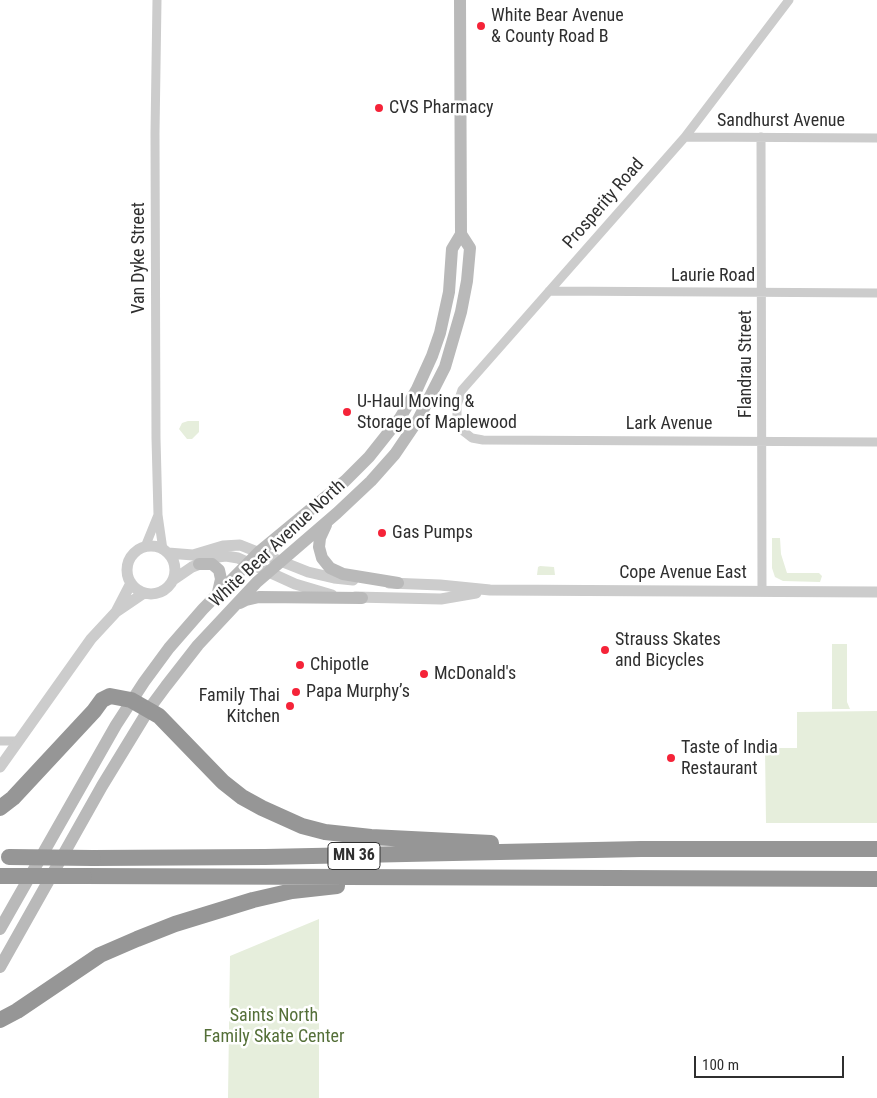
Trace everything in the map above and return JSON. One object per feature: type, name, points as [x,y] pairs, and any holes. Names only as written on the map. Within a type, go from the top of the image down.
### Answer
[{"type":"highway","points":[[0,808],[20,790],[102,700],[110,696],[131,700],[160,716],[223,782],[242,797],[302,826],[325,832],[370,837],[614,849]]},
{"type":"highway","name":"MN 36","points":[[5,857],[274,857],[614,849],[877,849]]},
{"type":"highway","name":"MN 36","points":[[0,876],[877,879]]},
{"type":"highway","points":[[0,1020],[17,1011],[100,956],[167,927],[213,911],[292,891],[360,884],[462,878]]},
{"type":"main road","name":"White Bear Avenue North","points":[[0,929],[131,700],[169,648],[218,593],[259,552],[359,468],[390,434],[407,409],[423,378],[436,344],[449,292],[452,249],[461,234],[460,0]]},
{"type":"main road","name":"White Bear Avenue North","points":[[0,967],[102,786],[149,709],[192,652],[231,608],[371,482],[395,454],[418,420],[439,381],[453,342],[467,281],[470,248],[461,234]]},
{"type":"main road","points":[[328,521],[321,534],[319,544],[321,555],[330,568],[344,574],[398,583]]},
{"type":"main road","points":[[199,564],[209,564],[219,570],[222,579],[218,593]]},
{"type":"main road","points":[[231,608],[246,600],[259,597],[362,598]]},
{"type":"street","name":"Van Dyke Street","points":[[157,0],[155,133],[156,438],[158,515],[166,552]]},
{"type":"street","name":"Prosperity Road","points":[[463,431],[457,420],[457,404],[462,390],[685,137],[789,0]]},
{"type":"street","name":"Sandhurst Avenue","points":[[685,137],[877,138]]},
{"type":"street","name":"Flandrau Street","points":[[761,138],[762,591]]},
{"type":"street","name":"Laurie Road","points":[[549,291],[877,292]]},
{"type":"street","name":"Lark Avenue","points":[[463,431],[472,438],[483,440],[877,442]]},
{"type":"street","name":"Van Dyke Street","points":[[146,547],[158,515]]},
{"type":"street","name":"Cope Avenue East","points":[[166,552],[193,555],[233,544],[244,546],[308,572],[334,578],[490,590],[877,592]]},
{"type":"street","points":[[146,547],[158,547],[166,552],[175,566],[173,580],[169,586],[158,593],[144,593],[130,583],[127,568],[129,561],[138,550],[146,547]]},
{"type":"street","name":"Cope Avenue East","points":[[173,580],[199,564],[226,556],[238,558],[295,584],[322,592],[362,598],[441,599],[490,590]]},
{"type":"street","points":[[116,612],[130,583]]},
{"type":"street","points":[[0,767],[91,639],[116,612],[144,593]]},
{"type":"street","points":[[0,741],[17,741]]},
{"type":"green space","points":[[199,421],[199,432],[192,439],[187,439],[179,429],[182,423]]},
{"type":"green space","points":[[772,538],[780,538],[781,554],[787,573],[819,573],[822,576],[820,582],[783,581],[775,577],[772,568]]},
{"type":"green space","points":[[538,567],[554,567],[555,575],[537,575]]},
{"type":"green space","points":[[832,644],[847,644],[847,702],[850,709],[832,709]]},
{"type":"green space","points":[[877,711],[877,823],[766,823],[765,748],[797,748],[797,712]]},
{"type":"green space","name":"Saints North Family Skate Center","points":[[319,919],[319,1098],[228,1098],[230,956]]},
{"type":"place","name":"White Bear Avenue & County Road B","points":[[481,26]]},
{"type":"place","name":"CVS Pharmacy","points":[[379,108]]},
{"type":"place","name":"U-Haul Moving & Storage of Maplewood","points":[[347,412]]},
{"type":"place","name":"Gas Pumps","points":[[382,533]]},
{"type":"place","name":"Strauss Skates and Bicycles","points":[[605,650]]},
{"type":"place","name":"Chipotle","points":[[300,665]]},
{"type":"place","name":"McDonald's","points":[[424,674]]},
{"type":"place","name":"Papa Murphy’s","points":[[296,692]]},
{"type":"place","name":"Family Thai Kitchen","points":[[290,706]]},
{"type":"place","name":"Taste of India Restaurant","points":[[671,758]]}]
